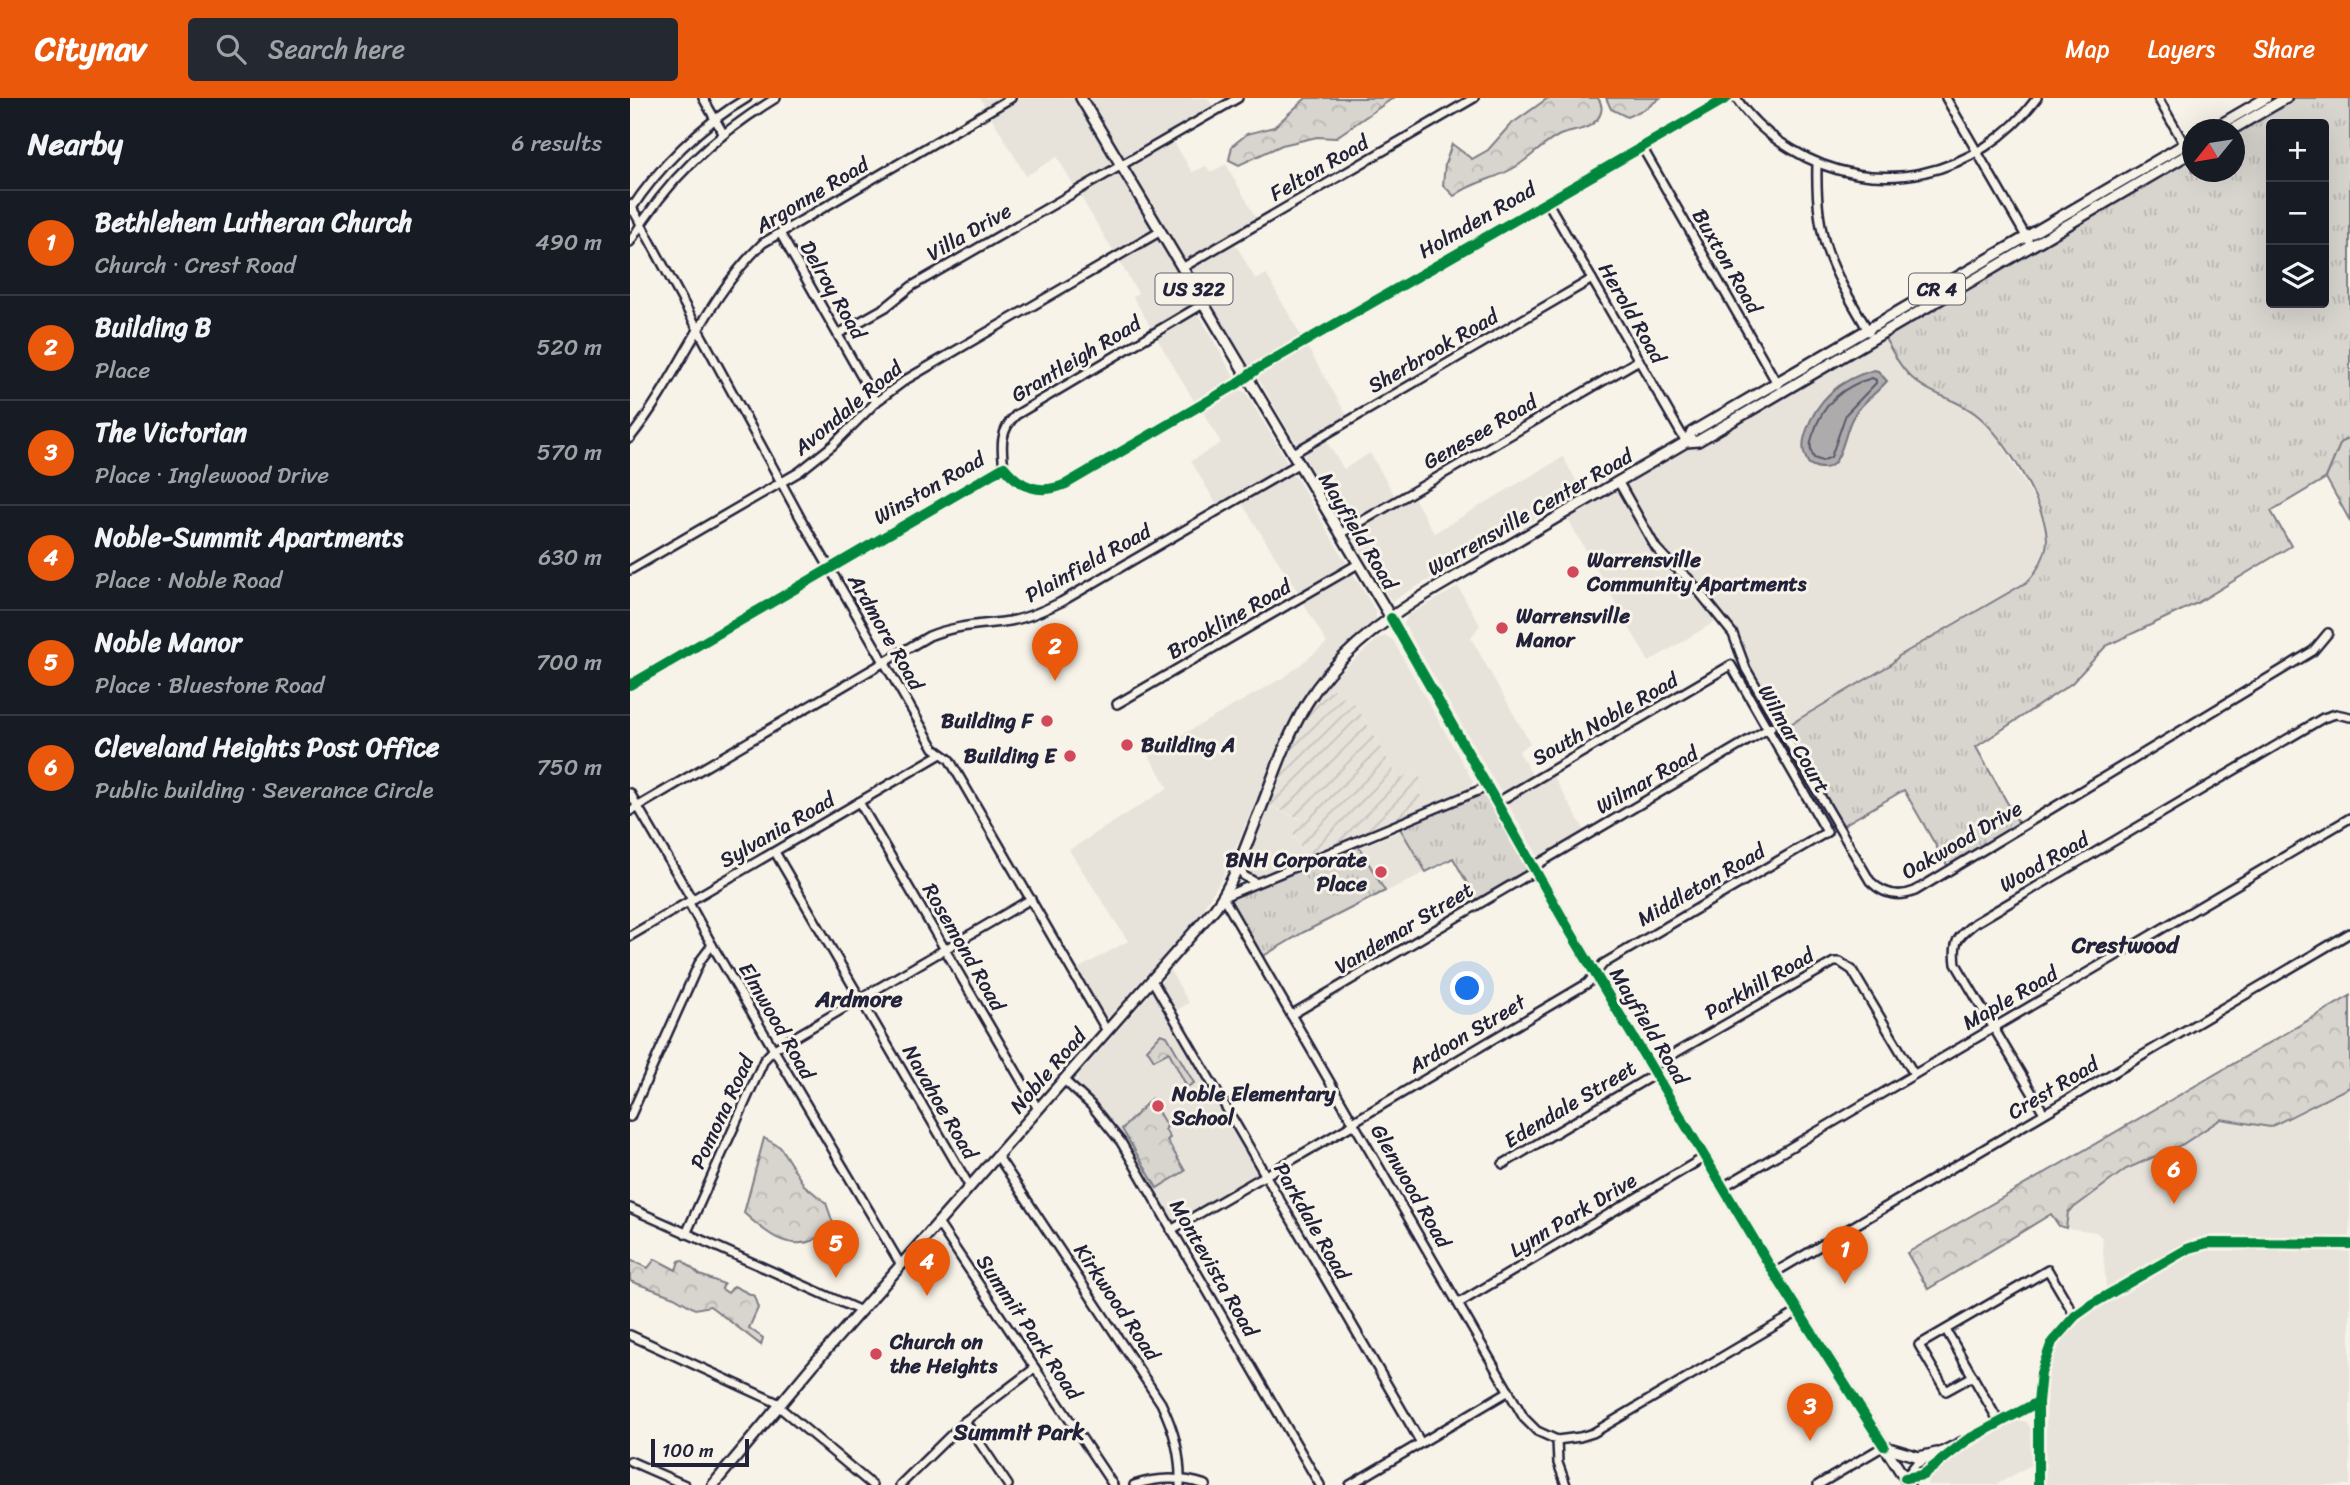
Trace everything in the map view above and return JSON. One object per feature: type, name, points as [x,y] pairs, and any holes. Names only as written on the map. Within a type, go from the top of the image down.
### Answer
[{"type":"main road","name":"Mayfield Road","points":[[1081,98],[1391,618],[1534,869],[1774,1273],[1907,1482]]},
{"type":"main road","points":[[2231,119],[2264,101],[2286,98]]},
{"type":"main road","points":[[2244,119],[2264,101]]},
{"type":"main road","name":"Warrensville Center Road","points":[[1686,442],[1692,432],[2182,146]]},
{"type":"main road","name":"Warrensville Center Road","points":[[1223,897],[1306,703],[1337,663],[1401,609],[1686,442],[1698,441],[2182,158]]},
{"type":"main road","name":"Noble Road","points":[[713,1485],[779,1405],[1223,897]]},
{"type":"main road","points":[[1885,1447],[1919,1457],[1937,1453]]},
{"type":"street","points":[[703,98],[723,133]]},
{"type":"street","points":[[631,208],[682,150],[715,120],[747,98]]},
{"type":"street","points":[[630,242],[666,190],[694,159],[723,133],[776,98]]},
{"type":"street","name":"Argonne Road","points":[[630,438],[671,380],[735,273],[763,243],[1011,98]]},
{"type":"street","name":"Villa Drive","points":[[838,334],[886,307],[912,286],[1238,98]]},
{"type":"street","name":"Felton Road","points":[[1182,268],[1474,98]]},
{"type":"street","name":"Holmden Road","points":[[1245,376],[1727,98]]},
{"type":"street","points":[[1736,98],[1768,133],[1817,164],[1856,174],[1894,177],[1936,170],[1978,151],[2008,130],[2037,98]]},
{"type":"street","points":[[1946,98],[2031,246]]},
{"type":"street","points":[[2158,98],[2182,132]]},
{"type":"street","name":"Buxton Road","points":[[1642,147],[1782,392]]},
{"type":"street","points":[[1817,164],[1816,206],[1825,248],[1835,273],[1872,339]]},
{"type":"street","name":"Herold Road","points":[[1547,201],[1686,442]]},
{"type":"street","name":"Ardmore Road","points":[[631,208],[829,569],[934,748],[948,758],[1107,1031]]},
{"type":"street","name":"Avondale Road","points":[[630,570],[781,482],[824,453],[876,402],[906,379],[1161,231]]},
{"type":"street","name":"Delroy Road","points":[[780,233],[876,402]]},
{"type":"street","name":"Sherbrook Road","points":[[1292,454],[1592,279]]},
{"type":"street","name":"Grantleigh Road","points":[[1004,467],[1002,438],[1008,423],[1016,415],[1203,304]]},
{"type":"street","name":"Genesee Road","points":[[1340,534],[1639,360]]},
{"type":"street","name":"Winston Road","points":[[630,685],[1004,467],[1017,481],[1034,489],[1060,486],[1237,384],[1245,376]]},
{"type":"street","name":"Plainfield Road","points":[[630,811],[943,631],[959,626],[1011,621],[1036,614],[1298,464]]},
{"type":"street","name":"Oakwood Drive","points":[[1618,481],[1656,548],[1688,578],[1733,634],[1746,669],[1870,881],[1884,892],[1903,895],[1924,886],[2313,651],[2328,633]]},
{"type":"street","name":"Brookline Road","points":[[1116,704],[1358,564]]},
{"type":"street","name":"Wilmar Court","points":[[1731,665],[1827,832]]},
{"type":"street","name":"South Noble Road","points":[[1496,803],[1731,665]]},
{"type":"street","name":"Wood Road","points":[[2044,1113],[1956,964],[1954,948],[1959,935],[1975,923],[2323,718],[2336,714],[2350,717]]},
{"type":"street","name":"Wilmar Road","points":[[1534,869],[1778,723]]},
{"type":"street","name":"Sylvania Road","points":[[630,936],[942,754]]},
{"type":"street","name":"Noble Road","points":[[1223,897],[1487,787]]},
{"type":"street","name":"Elmwood Road","points":[[630,793],[691,898],[690,905],[712,945],[901,1265]]},
{"type":"street","name":"Rosemond Road","points":[[859,802],[1038,1109]]},
{"type":"street","name":"Maple Road","points":[[1723,1187],[2350,818]]},
{"type":"street","name":"Middleton Road","points":[[1595,973],[1603,964],[1827,832]]},
{"type":"street","name":"Navahoe Road","points":[[775,852],[970,1187]]},
{"type":"street","points":[[1239,862],[1242,875],[1256,883]]},
{"type":"street","name":"Vandemar Street","points":[[1291,1015],[1534,869]]},
{"type":"street","name":"Glenwood Road","points":[[1223,897],[1508,1391],[1531,1426],[1557,1440]]},
{"type":"street","name":"Pomona Road","points":[[686,1234],[764,1060],[774,1049],[1031,899]]},
{"type":"street","name":"Crest Road","points":[[1774,1273],[2350,933]]},
{"type":"street","points":[[630,1117],[700,961],[712,945]]},
{"type":"street","name":"Parkhill Road","points":[[1653,1070],[1834,962],[1840,962],[1852,970],[1914,1074]]},
{"type":"street","name":"Ardoon Street","points":[[1171,1230],[1588,983],[1595,973]]},
{"type":"street","name":"Parkdale Road","points":[[1152,980],[1421,1443]]},
{"type":"street","name":"Edendale Street","points":[[1503,1164],[1653,1070]]},
{"type":"street","name":"Montevista Road","points":[[1063,1080],[1091,1105],[1113,1131],[1320,1485]]},
{"type":"street","name":"Kirkwood Road","points":[[997,1156],[1161,1403],[1176,1438],[1181,1482]]},
{"type":"street","name":"Lynn Park Drive","points":[[1459,1303],[1705,1157]]},
{"type":"street","points":[[630,1208],[861,1311]]},
{"type":"street","name":"Summit Park Road","points":[[938,1223],[1113,1485]]},
{"type":"street","points":[[2038,1485],[2038,1402],[2041,1373],[2048,1350],[2075,1316],[2180,1254],[2208,1243],[2350,1244]]},
{"type":"street","points":[[1973,1376],[1946,1391],[1919,1345],[2048,1270],[2075,1316]]},
{"type":"street","points":[[1566,1485],[1558,1463],[1557,1440],[1593,1433],[1798,1312]]},
{"type":"street","points":[[1946,1330],[1999,1422]]},
{"type":"street","points":[[630,1335],[779,1405],[872,1485]]},
{"type":"street","points":[[900,1485],[965,1421],[1035,1368]]},
{"type":"street","points":[[1350,1485],[1508,1391]]},
{"type":"street","points":[[1907,1482],[1923,1475],[1967,1440],[2038,1402]]},
{"type":"street","points":[[965,1421],[1008,1485]]},
{"type":"street","points":[[1907,1482],[1916,1464],[1967,1440]]},
{"type":"street","points":[[1818,1485],[1885,1447]]},
{"type":"street","points":[[630,1461],[685,1485]]},
{"type":"street","points":[[1134,1485],[1162,1479],[1206,1485]]},
{"type":"shaded area","points":[[980,98],[1208,98],[1216,111],[1171,137],[1192,172],[1206,166],[1211,172],[1226,164],[1259,223],[1232,238],[1256,280],[1266,274],[1304,341],[1246,375],[1203,304],[1154,333],[1133,297],[1138,293],[1057,157],[1026,176]]},
{"type":"shaded area","points":[[1193,315],[1200,316],[1234,377],[1230,384],[1196,404],[1156,337]]},
{"type":"shaded area","points":[[1885,338],[1914,380],[1976,413],[1999,439],[2039,508],[2047,541],[2039,565],[2027,582],[1899,656],[1890,665],[1783,729],[1746,662],[1734,630],[1707,598],[1680,559],[1674,567],[1721,618],[1649,662],[1564,512],[1686,442],[1698,441],[1760,405],[1762,410]]},
{"type":"shaded area","points":[[1306,345],[1348,417],[1300,444],[1294,440],[1257,376],[1260,371]]},
{"type":"shaded area","points":[[1239,389],[1246,393],[1287,461],[1286,465],[1218,507],[1191,461],[1221,443],[1201,409]]},
{"type":"shaded area","points":[[1325,439],[1344,469],[1370,453],[1399,503],[1413,496],[1434,533],[1563,457],[1582,491],[1392,601],[1305,459],[1305,451]]},
{"type":"shaded area","points":[[1291,474],[1296,477],[1347,564],[1299,594],[1241,502]]},
{"type":"shaded area","points":[[1349,574],[1354,575],[1376,612],[1376,620],[1328,662],[1299,701],[1222,879],[1204,906],[1209,915],[1150,982],[1146,975],[1110,1016],[1105,1017],[1076,970],[1128,941],[1069,850],[1168,788],[1148,754],[1286,676],[1327,643],[1302,601]]},
{"type":"shaded area","points":[[1458,587],[1480,625],[1471,638],[1530,743],[1519,751],[1533,777],[1506,792],[1499,790],[1404,624],[1407,616]]},
{"type":"shaded area","points":[[1386,636],[1393,640],[1473,781],[1467,791],[1427,807],[1416,787],[1416,770],[1399,779],[1355,703],[1327,687],[1379,638]]},
{"type":"shaded area","points":[[1321,682],[1355,703],[1399,779],[1416,770],[1423,783],[1416,787],[1430,812],[1308,861],[1291,830],[1301,819],[1263,803],[1293,731]]},
{"type":"shaded area","points":[[1552,774],[1585,831],[1539,858],[1508,802]]},
{"type":"shaded area","points":[[1269,806],[1302,820],[1291,830],[1305,856],[1253,878],[1247,876],[1245,866]]},
{"type":"shaded area","points":[[1402,830],[1426,872],[1385,892],[1359,848]]},
{"type":"shaded area","points":[[1170,970],[1189,1003],[1174,1012],[1159,985]]},
{"type":"shaded area","name":"Noble Elementary School","points":[[1154,992],[1258,1173],[1177,1222],[1166,1215],[1117,1130],[1076,1084],[1080,1073]]},
{"type":"shaded area","points":[[2350,1087],[2350,1238],[2203,1237],[2170,1251],[2106,1288],[2102,1238],[2096,1232],[2066,1228],[2068,1212],[2126,1169],[2183,1144],[2221,1119],[2270,1127]]},
{"type":"shaded area","points":[[2219,1247],[2350,1251],[2350,1485],[2045,1485],[2047,1384],[2053,1358],[2063,1337],[2092,1312],[2191,1254]]},
{"type":"shaded area","points":[[2015,1422],[2027,1422],[2031,1429],[2031,1465],[1996,1485],[1927,1485],[1929,1475],[1935,1469]]},
{"type":"green space","points":[[1306,98],[1393,98],[1335,138],[1317,137],[1282,145],[1239,165],[1229,160],[1232,146],[1247,134],[1274,127]]},
{"type":"green space","points":[[1548,98],[1598,98],[1601,113],[1584,129],[1560,135],[1517,166],[1454,196],[1443,185],[1445,164],[1452,144],[1472,159],[1488,150],[1510,125]]},
{"type":"green space","points":[[1606,98],[1660,98],[1647,108],[1627,117],[1611,109]]},
{"type":"green space","points":[[2286,98],[2350,98],[2350,438],[2341,443],[2326,478],[2271,511],[2291,546],[2197,603],[2106,646],[2072,683],[1976,747],[2022,829],[1951,872],[1904,790],[1826,835],[1768,729],[1778,723],[1782,729],[1890,665],[1899,656],[2027,582],[2041,562],[2047,545],[2045,524],[2031,490],[1999,439],[1977,415],[1927,389],[1912,378],[1899,363],[1882,333],[2182,158],[2182,182],[2245,182],[2245,123]]},
{"type":"green space","points":[[2350,438],[2350,521],[2326,478],[2341,442]]},
{"type":"green space","points":[[1487,787],[1535,871],[1479,904],[1453,858],[1426,872],[1398,825]]},
{"type":"green space","points":[[1356,842],[1385,891],[1304,932],[1255,961],[1220,901]]},
{"type":"green space","points":[[2350,996],[2350,1087],[2270,1127],[2221,1119],[2183,1144],[2126,1169],[2068,1212],[2066,1228],[2059,1226],[2051,1214],[1928,1289],[1907,1253]]},
{"type":"green space","points":[[1161,1034],[1167,1036],[1194,1083],[1187,1087],[1169,1052],[1154,1060],[1147,1049]]},
{"type":"green space","points":[[1151,1099],[1167,1127],[1165,1129],[1170,1138],[1167,1140],[1185,1171],[1157,1188],[1122,1129]]},
{"type":"green space","points":[[764,1138],[780,1147],[804,1185],[826,1203],[833,1223],[812,1241],[783,1241],[766,1232],[744,1213]]},
{"type":"green space","points":[[655,1259],[676,1270],[682,1260],[700,1275],[724,1284],[722,1289],[728,1293],[734,1286],[754,1296],[758,1308],[749,1328],[763,1338],[761,1345],[710,1306],[695,1309],[674,1297],[630,1281],[630,1260],[648,1268]]},
{"type":"water","points":[[1874,370],[1887,381],[1856,412],[1835,462],[1829,467],[1820,468],[1809,464],[1804,452],[1804,441],[1817,409],[1841,385]]},
{"type":"cycle path","points":[[630,685],[1004,467],[1017,480],[1032,488],[1048,489],[1066,484],[1237,384],[1257,369],[1727,98]]},
{"type":"cycle path","points":[[1391,618],[1571,933],[1774,1273],[1884,1446]]},
{"type":"cycle path","points":[[2038,1485],[2038,1402],[2041,1373],[2052,1342],[2075,1316],[2189,1248],[2208,1243],[2350,1244]]},
{"type":"cycle path","points":[[1905,1478],[1923,1475],[1967,1440],[2038,1402]]},
{"type":"place","name":"Warrensville Community Apartments","points":[[1573,572]]},
{"type":"place","name":"Warrensville Manor","points":[[1502,628]]},
{"type":"place","name":"Building B","points":[[1055,681]]},
{"type":"place","name":"Building F","points":[[1047,721]]},
{"type":"place","name":"Building A","points":[[1127,745]]},
{"type":"place","name":"Building E","points":[[1070,756]]},
{"type":"place","name":"BNH Corporate Place","points":[[1381,872]]},
{"type":"place","name":"Noble Elementary School","points":[[1158,1106]]},
{"type":"place","name":"Cleveland Heights Post Office","points":[[2174,1204]]},
{"type":"place","name":"Noble Manor","points":[[836,1278]]},
{"type":"place","name":"Bethlehem Lutheran Church","points":[[1845,1284]]},
{"type":"place","name":"Noble-Summit Apartments","points":[[927,1296]]},
{"type":"place","name":"Church on the Heights","points":[[876,1354]]},
{"type":"place","name":"The Victorian","points":[[1810,1441]]},
{"type":"district","name":"Crestwood","points":[[2125,945]]},
{"type":"district","name":"Ardmore","points":[[859,999]]},
{"type":"district","name":"Summit Park","points":[[1019,1432]]}]
